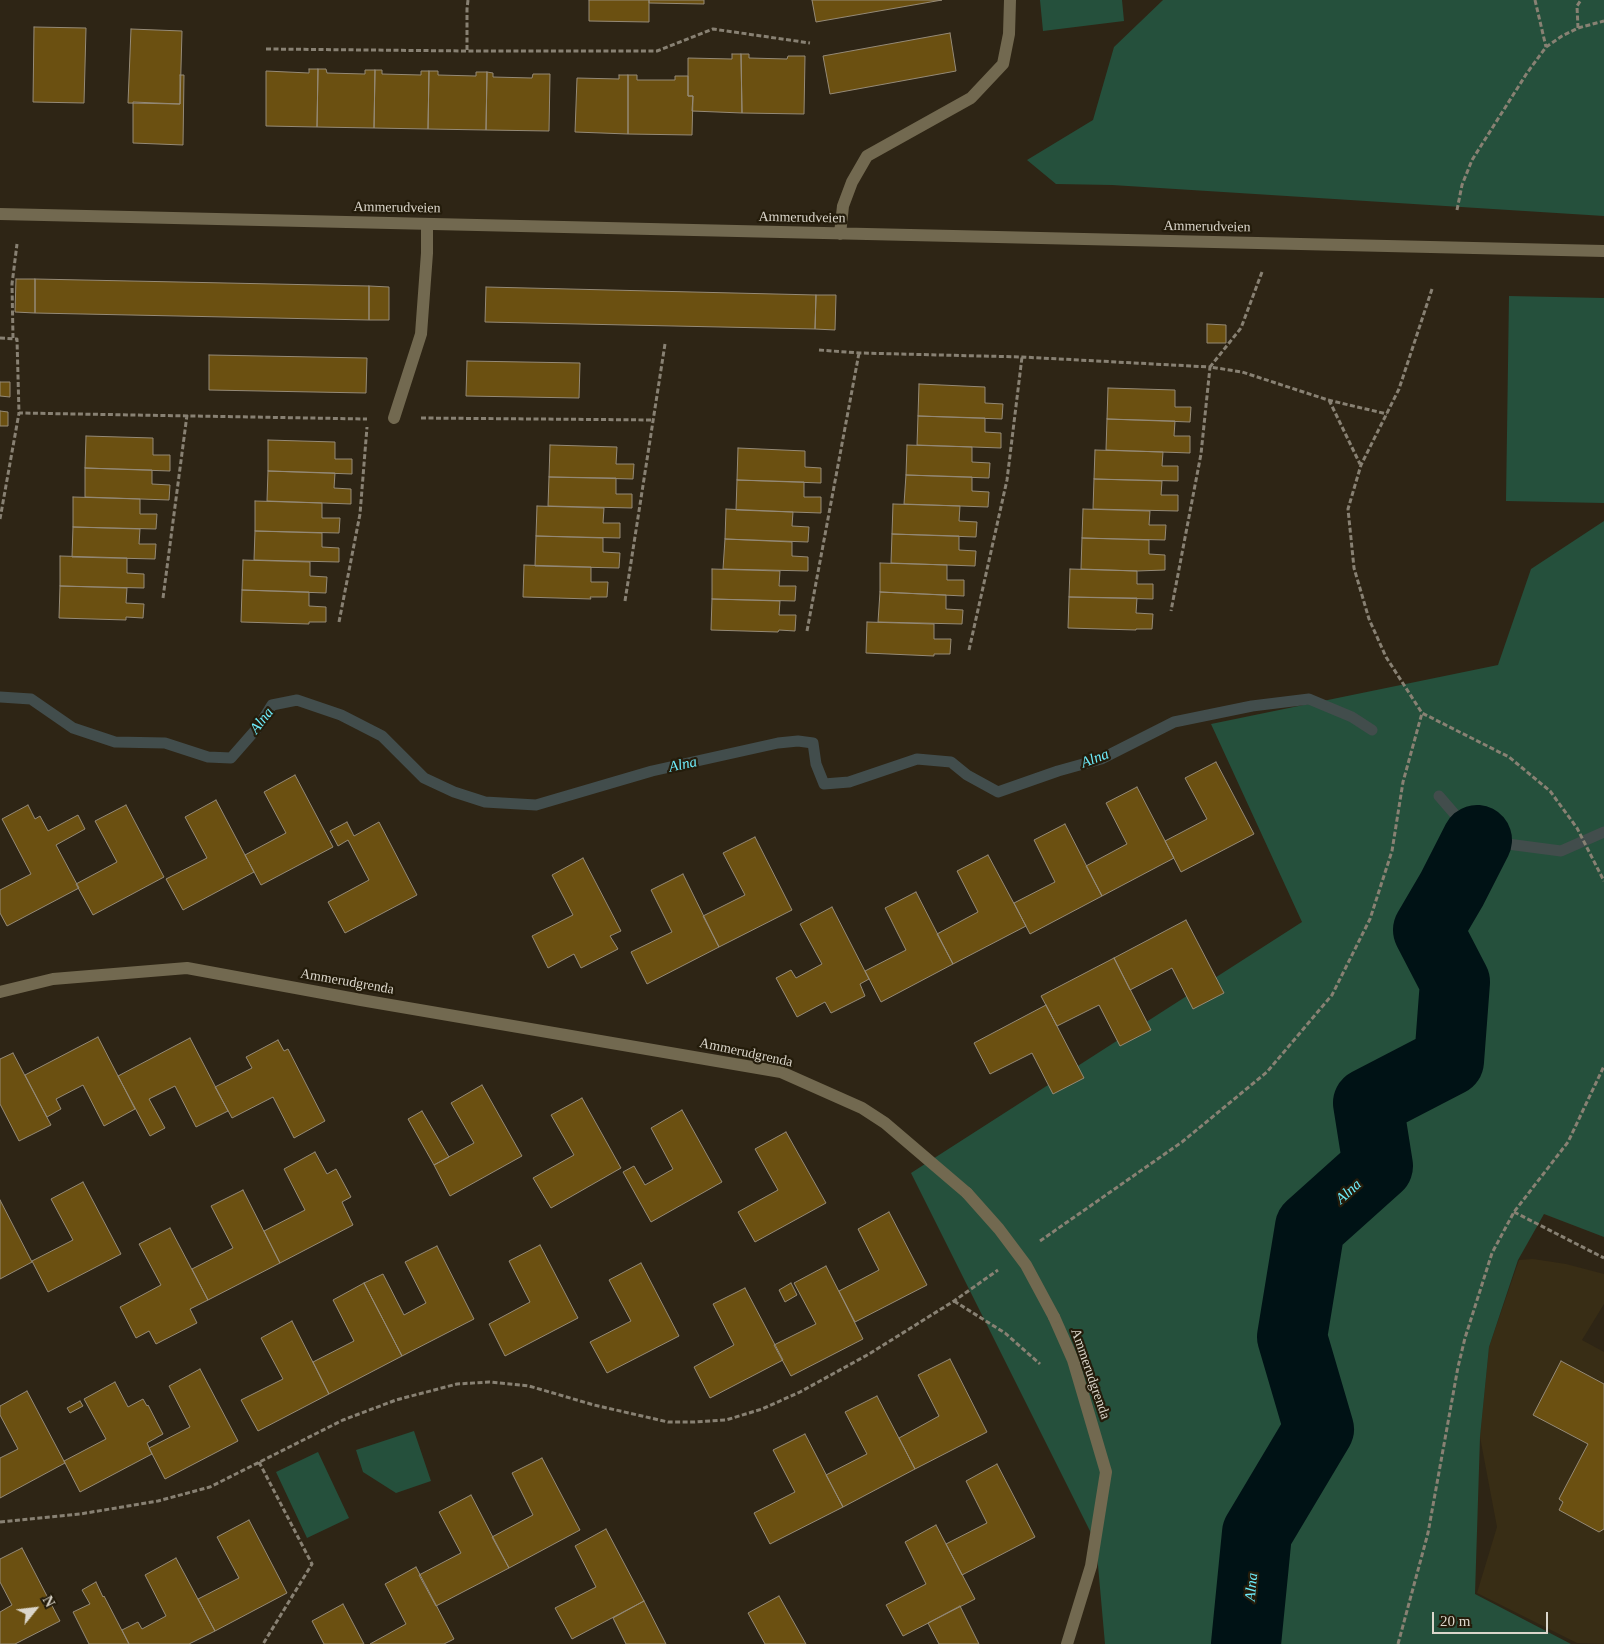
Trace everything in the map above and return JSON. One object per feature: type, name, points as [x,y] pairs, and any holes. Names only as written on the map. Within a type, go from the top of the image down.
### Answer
[{"type":"street","points":[[840,234],[843,206],[852,182],[867,156],[971,98],[1003,64],[1009,34],[1010,0]]},
{"type":"street","name":"Ammerudveien","points":[[0,214],[1604,251]]},
{"type":"street","points":[[394,418],[421,334],[427,253],[427,224]]},
{"type":"street","name":"Ammerudgrenda","points":[[0,992],[54,979],[187,968],[361,1000],[781,1072],[862,1108],[877,1118],[967,1193],[999,1229],[1026,1265],[1054,1317],[1073,1360],[1106,1472],[1091,1566],[1067,1644]]},
{"type":"path","points":[[467,51],[468,0]]},
{"type":"path","points":[[1535,0],[1546,47]]},
{"type":"path","points":[[1578,28],[1577,6],[1581,0]]},
{"type":"path","points":[[1457,210],[1462,185],[1472,160],[1527,72],[1546,47],[1578,28],[1604,21]]},
{"type":"path","points":[[266,49],[657,52],[713,29],[810,43]]},
{"type":"path","points":[[13,338],[12,284],[17,244]]},
{"type":"path","points":[[1171,611],[1202,454],[1210,367],[1241,328],[1262,272]]},
{"type":"path","points":[[1432,289],[1399,389],[1360,465],[1348,509],[1354,568],[1369,620],[1386,657],[1422,713],[1509,757],[1550,791],[1577,828],[1603,880]]},
{"type":"path","points":[[0,338],[17,338],[18,413],[0,519]]},
{"type":"path","points":[[625,601],[665,344]]},
{"type":"path","points":[[818,350],[859,353],[1022,357],[1210,367],[1242,372],[1328,400],[1387,414]]},
{"type":"path","points":[[807,631],[859,353]]},
{"type":"path","points":[[969,650],[1007,480],[1022,357]]},
{"type":"path","points":[[1328,400],[1360,465]]},
{"type":"path","points":[[18,413],[368,419],[360,514],[339,622]]},
{"type":"path","points":[[163,598],[187,415]]},
{"type":"path","points":[[394,418],[653,420]]},
{"type":"path","points":[[1034,1246],[1182,1142],[1260,1078],[1332,996],[1370,919],[1392,852],[1403,782],[1422,713]]},
{"type":"path","points":[[1398,1644],[1428,1533],[1458,1367],[1465,1338],[1492,1253],[1514,1212],[1568,1142],[1604,1066]]},
{"type":"path","points":[[1514,1212],[1604,1258]]},
{"type":"path","points":[[0,1522],[80,1514],[158,1501],[210,1487],[343,1420],[396,1400],[457,1384],[489,1382],[529,1386],[594,1405],[668,1422],[726,1420],[762,1409],[800,1392],[868,1354],[954,1301],[1002,1268]]},
{"type":"path","points":[[954,1301],[1005,1333],[1040,1364]]},
{"type":"path","points":[[259,1462],[312,1564],[263,1644]]},
{"type":"shaded area","points":[[1533,1259],[1566,1264],[1604,1274],[1604,1304],[1582,1340],[1604,1352],[1604,1644],[1577,1643],[1477,1593],[1497,1527],[1480,1437],[1489,1347],[1519,1260]]},
{"type":"green space","points":[[1040,0],[1122,0],[1124,21],[1043,31]]},
{"type":"green space","points":[[1163,0],[1604,0],[1604,216],[1112,185],[1056,184],[1027,160],[1093,120],[1114,47]]},
{"type":"green space","points":[[1509,296],[1604,298],[1604,503],[1506,501]]},
{"type":"green space","points":[[1604,521],[1604,1237],[1544,1214],[1518,1260],[1489,1347],[1480,1437],[1475,1594],[1571,1644],[1105,1644],[1096,1543],[911,1173],[1302,922],[1211,724],[1498,665],[1531,569]]},
{"type":"green space","points":[[414,1431],[431,1481],[396,1493],[363,1472],[356,1450]]},
{"type":"green space","points":[[318,1452],[349,1518],[307,1538],[276,1472]]},
{"type":"building","points":[[589,0],[649,0],[649,22],[589,21]]},
{"type":"building","points":[[649,0],[704,0],[704,4],[649,3]]},
{"type":"building","points":[[812,0],[942,0],[816,22]]},
{"type":"building","points":[[34,27],[86,28],[84,103],[33,102]]},
{"type":"building","points":[[131,29],[182,31],[180,104],[128,103]]},
{"type":"building","points":[[950,33],[956,71],[830,94],[823,56]]},
{"type":"building","points":[[732,54],[741,54],[742,113],[692,111],[693,96],[688,96],[688,58],[732,59]]},
{"type":"building","points":[[741,54],[749,54],[749,58],[787,59],[788,56],[805,56],[804,114],[742,113]]},
{"type":"building","points":[[309,69],[318,69],[317,127],[266,126],[266,71],[309,73]]},
{"type":"building","points":[[318,69],[326,69],[327,73],[365,74],[365,70],[375,70],[374,128],[317,127]]},
{"type":"building","points":[[375,70],[382,70],[382,74],[421,75],[421,71],[429,71],[428,129],[374,128]]},
{"type":"building","points":[[429,71],[438,71],[438,75],[476,76],[476,72],[487,72],[486,130],[428,129]]},
{"type":"building","points":[[487,72],[493,73],[493,77],[532,78],[533,74],[550,74],[549,131],[486,130]]},
{"type":"building","points":[[180,75],[184,75],[183,145],[133,143],[133,102],[180,104]]},
{"type":"building","points":[[619,75],[628,75],[628,134],[575,132],[577,78],[619,79]]},
{"type":"building","points":[[628,75],[637,75],[637,80],[675,80],[675,76],[688,76],[688,96],[693,96],[692,135],[628,134]]},
{"type":"building","points":[[16,279],[35,279],[35,313],[15,312]]},
{"type":"building","points":[[35,279],[369,286],[369,320],[35,313]]},
{"type":"building","points":[[369,286],[389,287],[389,320],[369,320]]},
{"type":"building","points":[[486,287],[816,295],[815,329],[485,322]]},
{"type":"building","points":[[816,295],[836,295],[835,330],[815,329]]},
{"type":"building","points":[[1207,324],[1226,325],[1226,343],[1207,343]]},
{"type":"building","points":[[209,355],[367,358],[366,393],[209,390]]},
{"type":"building","points":[[467,361],[580,363],[579,398],[466,396]]},
{"type":"building","points":[[0,382],[10,382],[10,397],[0,396]]},
{"type":"building","points":[[919,384],[985,387],[985,403],[1003,404],[1002,419],[918,416]]},
{"type":"building","points":[[1108,388],[1175,390],[1175,407],[1191,407],[1190,422],[1107,419]]},
{"type":"building","points":[[0,411],[8,412],[8,426],[0,426]]},
{"type":"building","points":[[918,416],[985,418],[985,432],[1001,433],[1001,448],[917,445]]},
{"type":"building","points":[[1107,419],[1175,421],[1174,436],[1190,436],[1190,453],[1106,450]]},
{"type":"building","points":[[86,436],[153,438],[153,455],[170,455],[170,471],[85,468]]},
{"type":"building","points":[[268,440],[335,442],[335,459],[352,459],[352,474],[268,471]]},
{"type":"building","points":[[550,445],[617,447],[616,464],[634,464],[633,479],[549,477]]},
{"type":"building","points":[[907,445],[972,447],[972,462],[990,463],[989,478],[906,475]]},
{"type":"building","points":[[738,448],[805,451],[805,467],[821,468],[821,483],[737,480]]},
{"type":"building","points":[[1095,450],[1163,452],[1162,466],[1178,466],[1178,481],[1094,479]]},
{"type":"building","points":[[85,468],[152,470],[152,484],[170,485],[169,500],[85,497]]},
{"type":"building","points":[[268,471],[335,473],[334,488],[351,489],[351,504],[267,501]]},
{"type":"building","points":[[906,475],[972,477],[972,491],[989,492],[988,507],[904,504]]},
{"type":"building","points":[[549,477],[616,478],[616,494],[632,494],[632,508],[548,506]]},
{"type":"building","points":[[1094,479],[1162,481],[1161,495],[1178,495],[1178,511],[1093,509]]},
{"type":"building","points":[[737,480],[804,482],[804,497],[821,497],[821,513],[736,510]]},
{"type":"building","points":[[73,497],[140,499],[140,514],[157,514],[156,529],[73,527]]},
{"type":"building","points":[[255,501],[322,503],[322,518],[340,518],[339,533],[255,531]]},
{"type":"building","points":[[893,504],[960,506],[959,521],[977,522],[976,537],[892,534]]},
{"type":"building","points":[[537,506],[604,508],[603,523],[620,523],[620,538],[536,536]]},
{"type":"building","points":[[726,509],[793,512],[792,526],[809,527],[808,542],[725,539]]},
{"type":"building","points":[[1083,509],[1150,511],[1149,525],[1166,525],[1165,540],[1082,538]]},
{"type":"building","points":[[73,527],[140,529],[139,544],[156,544],[155,559],[72,557]]},
{"type":"building","points":[[255,531],[322,533],[322,547],[339,548],[339,562],[254,560]]},
{"type":"building","points":[[892,534],[959,536],[959,550],[976,551],[975,566],[891,563]]},
{"type":"building","points":[[536,536],[603,538],[603,552],[620,553],[619,568],[535,566]]},
{"type":"building","points":[[1082,538],[1149,540],[1149,554],[1165,555],[1165,570],[1081,569]]},
{"type":"building","points":[[725,539],[792,542],[792,556],[808,557],[808,571],[723,569]]},
{"type":"building","points":[[60,556],[127,558],[127,573],[144,574],[144,588],[60,586]]},
{"type":"building","points":[[243,560],[310,562],[310,576],[327,577],[326,593],[242,590]]},
{"type":"building","points":[[880,563],[947,565],[947,580],[964,580],[964,596],[880,592]]},
{"type":"building","points":[[524,565],[591,567],[591,582],[608,582],[607,597],[590,597],[591,599],[523,597]]},
{"type":"building","points":[[712,569],[780,571],[779,586],[796,586],[795,601],[712,599]]},
{"type":"building","points":[[1070,569],[1137,571],[1137,584],[1153,584],[1153,599],[1069,597]]},
{"type":"building","points":[[60,586],[127,588],[126,603],[144,604],[143,618],[126,617],[126,620],[59,618]]},
{"type":"building","points":[[242,590],[309,592],[309,606],[326,607],[326,622],[309,622],[309,624],[241,622]]},
{"type":"building","points":[[880,592],[946,595],[946,609],[963,610],[962,624],[878,622]]},
{"type":"building","points":[[1069,597],[1137,598],[1136,613],[1153,614],[1152,629],[1068,628]]},
{"type":"building","points":[[712,599],[780,601],[779,615],[796,615],[795,631],[711,630]]},
{"type":"building","points":[[867,622],[934,624],[934,639],[951,639],[950,654],[934,654],[934,656],[866,653]]},
{"type":"building","points":[[1216,762],[1254,834],[1181,872],[1165,841],[1207,819],[1185,778]]},
{"type":"building","points":[[295,775],[333,847],[261,885],[245,855],[286,833],[264,792]]},
{"type":"building","points":[[1137,787],[1174,858],[1102,896],[1086,866],[1127,844],[1106,803]]},
{"type":"building","points":[[216,800],[254,872],[183,910],[166,879],[207,858],[185,817]]},
{"type":"building","points":[[28,805],[35,819],[40,816],[48,831],[78,815],[85,829],[56,845],[79,888],[7,926],[0,913],[0,890],[31,874],[2,819]]},
{"type":"building","points":[[126,805],[164,877],[93,915],[76,884],[117,862],[95,821]]},
{"type":"building","points":[[347,822],[354,836],[379,822],[417,895],[345,933],[328,902],[369,880],[348,840],[338,846],[330,831]]},
{"type":"building","points":[[1065,824],[1102,896],[1030,934],[1014,903],[1055,882],[1034,840]]},
{"type":"building","points":[[755,837],[792,910],[719,947],[703,916],[745,895],[723,853]]},
{"type":"building","points":[[988,855],[1026,926],[953,964],[937,934],[978,912],[957,871]]},
{"type":"building","points":[[583,858],[621,931],[610,936],[618,949],[581,968],[574,954],[548,968],[532,936],[573,915],[552,875]]},
{"type":"building","points":[[683,874],[719,947],[647,984],[631,952],[672,932],[651,890]]},
{"type":"building","points":[[916,892],[953,964],[881,1002],[865,971],[906,950],[885,908]]},
{"type":"building","points":[[832,907],[869,979],[860,984],[865,996],[831,1013],[825,1002],[797,1017],[776,978],[791,970],[796,978],[822,964],[800,924]]},
{"type":"building","points":[[1186,920],[1224,993],[1193,1009],[1172,968],[1130,990],[1114,958]]},
{"type":"building","points":[[1114,958],[1151,1030],[1120,1046],[1099,1005],[1057,1026],[1041,996]]},
{"type":"building","points":[[1046,1005],[1084,1078],[1053,1094],[1032,1053],[990,1074],[974,1043]]},
{"type":"building","points":[[98,1037],[135,1109],[104,1126],[83,1085],[56,1099],[61,1109],[47,1117],[25,1075]]},
{"type":"building","points":[[190,1038],[228,1111],[196,1127],[175,1086],[149,1099],[165,1128],[150,1136],[118,1076]]},
{"type":"building","points":[[278,1040],[284,1051],[288,1049],[325,1121],[294,1138],[273,1097],[232,1118],[215,1087],[252,1068],[246,1057]]},
{"type":"building","points":[[13,1053],[51,1125],[19,1141],[0,1104],[0,1059]]},
{"type":"building","points":[[482,1085],[522,1156],[450,1196],[434,1165],[474,1143],[451,1103]]},
{"type":"building","points":[[582,1098],[621,1168],[551,1208],[533,1178],[574,1155],[551,1115]]},
{"type":"building","points":[[682,1110],[722,1182],[651,1222],[623,1172],[634,1166],[645,1185],[673,1169],[651,1128]]},
{"type":"building","points":[[422,1111],[449,1157],[434,1165],[408,1119]]},
{"type":"building","points":[[786,1132],[826,1203],[755,1242],[738,1212],[778,1190],[755,1149]]},
{"type":"building","points":[[315,1152],[327,1174],[336,1169],[351,1197],[342,1202],[353,1225],[280,1263],[264,1231],[305,1210],[284,1169]]},
{"type":"building","points":[[83,1182],[121,1254],[48,1292],[32,1261],[73,1240],[51,1199]]},
{"type":"building","points":[[243,1190],[280,1263],[208,1300],[192,1269],[233,1248],[211,1206]]},
{"type":"building","points":[[0,1200],[32,1262],[0,1279]]},
{"type":"building","points":[[889,1212],[927,1285],[855,1322],[839,1291],[879,1270],[858,1229]]},
{"type":"building","points":[[170,1228],[208,1300],[190,1309],[197,1323],[156,1344],[149,1331],[136,1338],[120,1307],[161,1285],[139,1244]]},
{"type":"building","points":[[540,1245],[578,1318],[505,1356],[489,1324],[530,1302],[509,1261]]},
{"type":"building","points":[[437,1246],[474,1319],[402,1356],[364,1283],[383,1274],[404,1315],[426,1303],[405,1262]]},
{"type":"building","points":[[641,1263],[679,1336],[607,1373],[590,1342],[631,1321],[609,1280]]},
{"type":"building","points":[[826,1266],[863,1339],[791,1376],[774,1345],[816,1324],[794,1283]]},
{"type":"building","points":[[364,1283],[402,1356],[329,1394],[313,1362],[354,1341],[333,1300]]},
{"type":"building","points":[[791,1283],[797,1295],[785,1302],[779,1290]]},
{"type":"building","points":[[745,1288],[783,1360],[710,1398],[694,1367],[734,1345],[713,1304]]},
{"type":"building","points":[[292,1321],[329,1394],[258,1431],[241,1400],[283,1379],[261,1338]]},
{"type":"building","points":[[950,1359],[987,1432],[915,1469],[899,1438],[939,1416],[918,1375]]},
{"type":"building","points":[[1561,1361],[1604,1384],[1604,1529],[1599,1532],[1559,1510],[1563,1502],[1559,1499],[1588,1444],[1533,1415]]},
{"type":"building","points":[[200,1369],[238,1441],[165,1479],[149,1448],[190,1427],[169,1386]]},
{"type":"building","points":[[115,1382],[128,1407],[143,1399],[163,1434],[147,1443],[152,1454],[80,1492],[64,1461],[106,1439],[84,1399]]},
{"type":"building","points":[[27,1391],[65,1463],[0,1498],[0,1458],[18,1449],[0,1415],[0,1406]]},
{"type":"building","points":[[877,1396],[915,1469],[843,1507],[826,1475],[867,1454],[845,1412]]},
{"type":"building","points":[[80,1401],[83,1406],[70,1413],[67,1408]]},
{"type":"building","points":[[805,1434],[843,1507],[770,1544],[754,1513],[795,1492],[773,1450]]},
{"type":"building","points":[[542,1458],[580,1530],[509,1568],[492,1537],[533,1515],[512,1473]]},
{"type":"building","points":[[997,1464],[1035,1537],[962,1575],[946,1544],[987,1523],[966,1481]]},
{"type":"building","points":[[471,1495],[509,1568],[436,1606],[419,1575],[461,1553],[439,1512]]},
{"type":"building","points":[[249,1520],[287,1593],[215,1631],[198,1599],[239,1578],[217,1537]]},
{"type":"building","points":[[936,1525],[975,1599],[903,1636],[886,1605],[926,1584],[905,1542]]},
{"type":"building","points":[[606,1529],[644,1601],[572,1639],[555,1608],[596,1587],[575,1546]]},
{"type":"building","points":[[22,1548],[60,1621],[15,1644],[0,1644],[0,1612],[12,1605],[0,1582],[0,1559]]},
{"type":"building","points":[[176,1558],[215,1631],[189,1644],[129,1644],[122,1630],[138,1622],[142,1629],[166,1616],[145,1575]]},
{"type":"building","points":[[416,1567],[454,1639],[444,1644],[370,1644],[406,1624],[385,1584]]},
{"type":"building","points":[[96,1582],[129,1644],[89,1644],[73,1612],[90,1604],[82,1590]]},
{"type":"building","points":[[779,1596],[806,1644],[765,1644],[748,1613]]},
{"type":"building","points":[[644,1601],[666,1644],[626,1644],[613,1618]]},
{"type":"building","points":[[343,1604],[364,1644],[324,1644],[312,1621]]},
{"type":"building","points":[[960,1606],[979,1644],[939,1644],[928,1623]]},
{"type":"waterway","name":"Alna","points":[[0,697],[31,699],[73,728],[115,742],[165,743],[208,757],[231,758],[259,726],[272,705],[297,700],[341,715],[382,736],[424,778],[454,792],[485,802],[536,805],[652,771],[778,743],[798,741],[813,743],[816,764],[824,784],[849,782],[917,759],[951,762],[967,775],[998,792],[1058,771],[1101,759],[1174,722],[1252,706],[1309,699],[1352,717],[1372,730]]},
{"type":"waterway","points":[[1439,796],[1477,840],[1561,851],[1604,832]]},
{"type":"waterway","name":"Alna","points":[[1246,1644],[1257,1533],[1319,1429],[1292,1337],[1310,1227],[1378,1166],[1368,1103],[1449,1061],[1455,982],[1428,930],[1477,840]]}]
